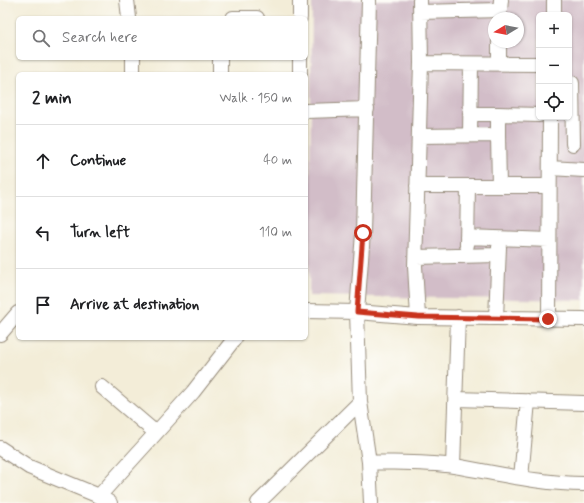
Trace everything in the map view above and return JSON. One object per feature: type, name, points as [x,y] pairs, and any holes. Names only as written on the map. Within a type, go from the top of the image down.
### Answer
[{"type":"street","points":[[127,0],[129,16]]},
{"type":"street","points":[[300,0],[300,16]]},
{"type":"street","points":[[369,0],[363,233],[357,312],[360,402],[372,503]]},
{"type":"street","points":[[554,0],[554,12]]},
{"type":"street","points":[[418,317],[416,257],[421,63],[420,6],[471,5],[500,9]]},
{"type":"street","points":[[499,63],[500,48]]},
{"type":"street","points":[[133,60],[134,72]]},
{"type":"street","points":[[220,60],[220,72]]},
{"type":"street","points":[[300,60],[300,72]]},
{"type":"street","points":[[421,63],[536,64]]},
{"type":"street","points":[[470,135],[471,64]]},
{"type":"street","points":[[573,144],[575,83]]},
{"type":"street","points":[[308,111],[367,110]]},
{"type":"street","points":[[470,114],[536,115]]},
{"type":"street","points":[[498,114],[499,186]]},
{"type":"street","points":[[548,319],[550,120]]},
{"type":"street","points":[[419,136],[498,135]]},
{"type":"street","points":[[550,168],[584,170]]},
{"type":"street","points":[[418,186],[549,186]]},
{"type":"street","points":[[468,186],[468,256]]},
{"type":"street","points":[[467,237],[549,240]]},
{"type":"street","points":[[496,318],[500,238]]},
{"type":"street","points":[[416,257],[498,255]]},
{"type":"street","points":[[308,311],[357,312],[418,317],[584,319]]},
{"type":"street","points":[[0,334],[16,315]]},
{"type":"street","points":[[453,466],[458,317]]},
{"type":"street","points":[[0,448],[29,467],[105,500],[156,433],[194,392],[233,340]]},
{"type":"street","points":[[102,387],[156,433]]},
{"type":"street","points":[[456,399],[584,403]]},
{"type":"street","points":[[522,478],[528,401]]},
{"type":"street","points":[[258,503],[360,402]]},
{"type":"street","points":[[368,462],[453,466],[564,484],[584,484]]},
{"type":"shaded area","points":[[312,0],[584,0],[584,300],[309,296]]},
{"type":"route","points":[[363,233],[357,312],[418,317],[548,319]]}]
